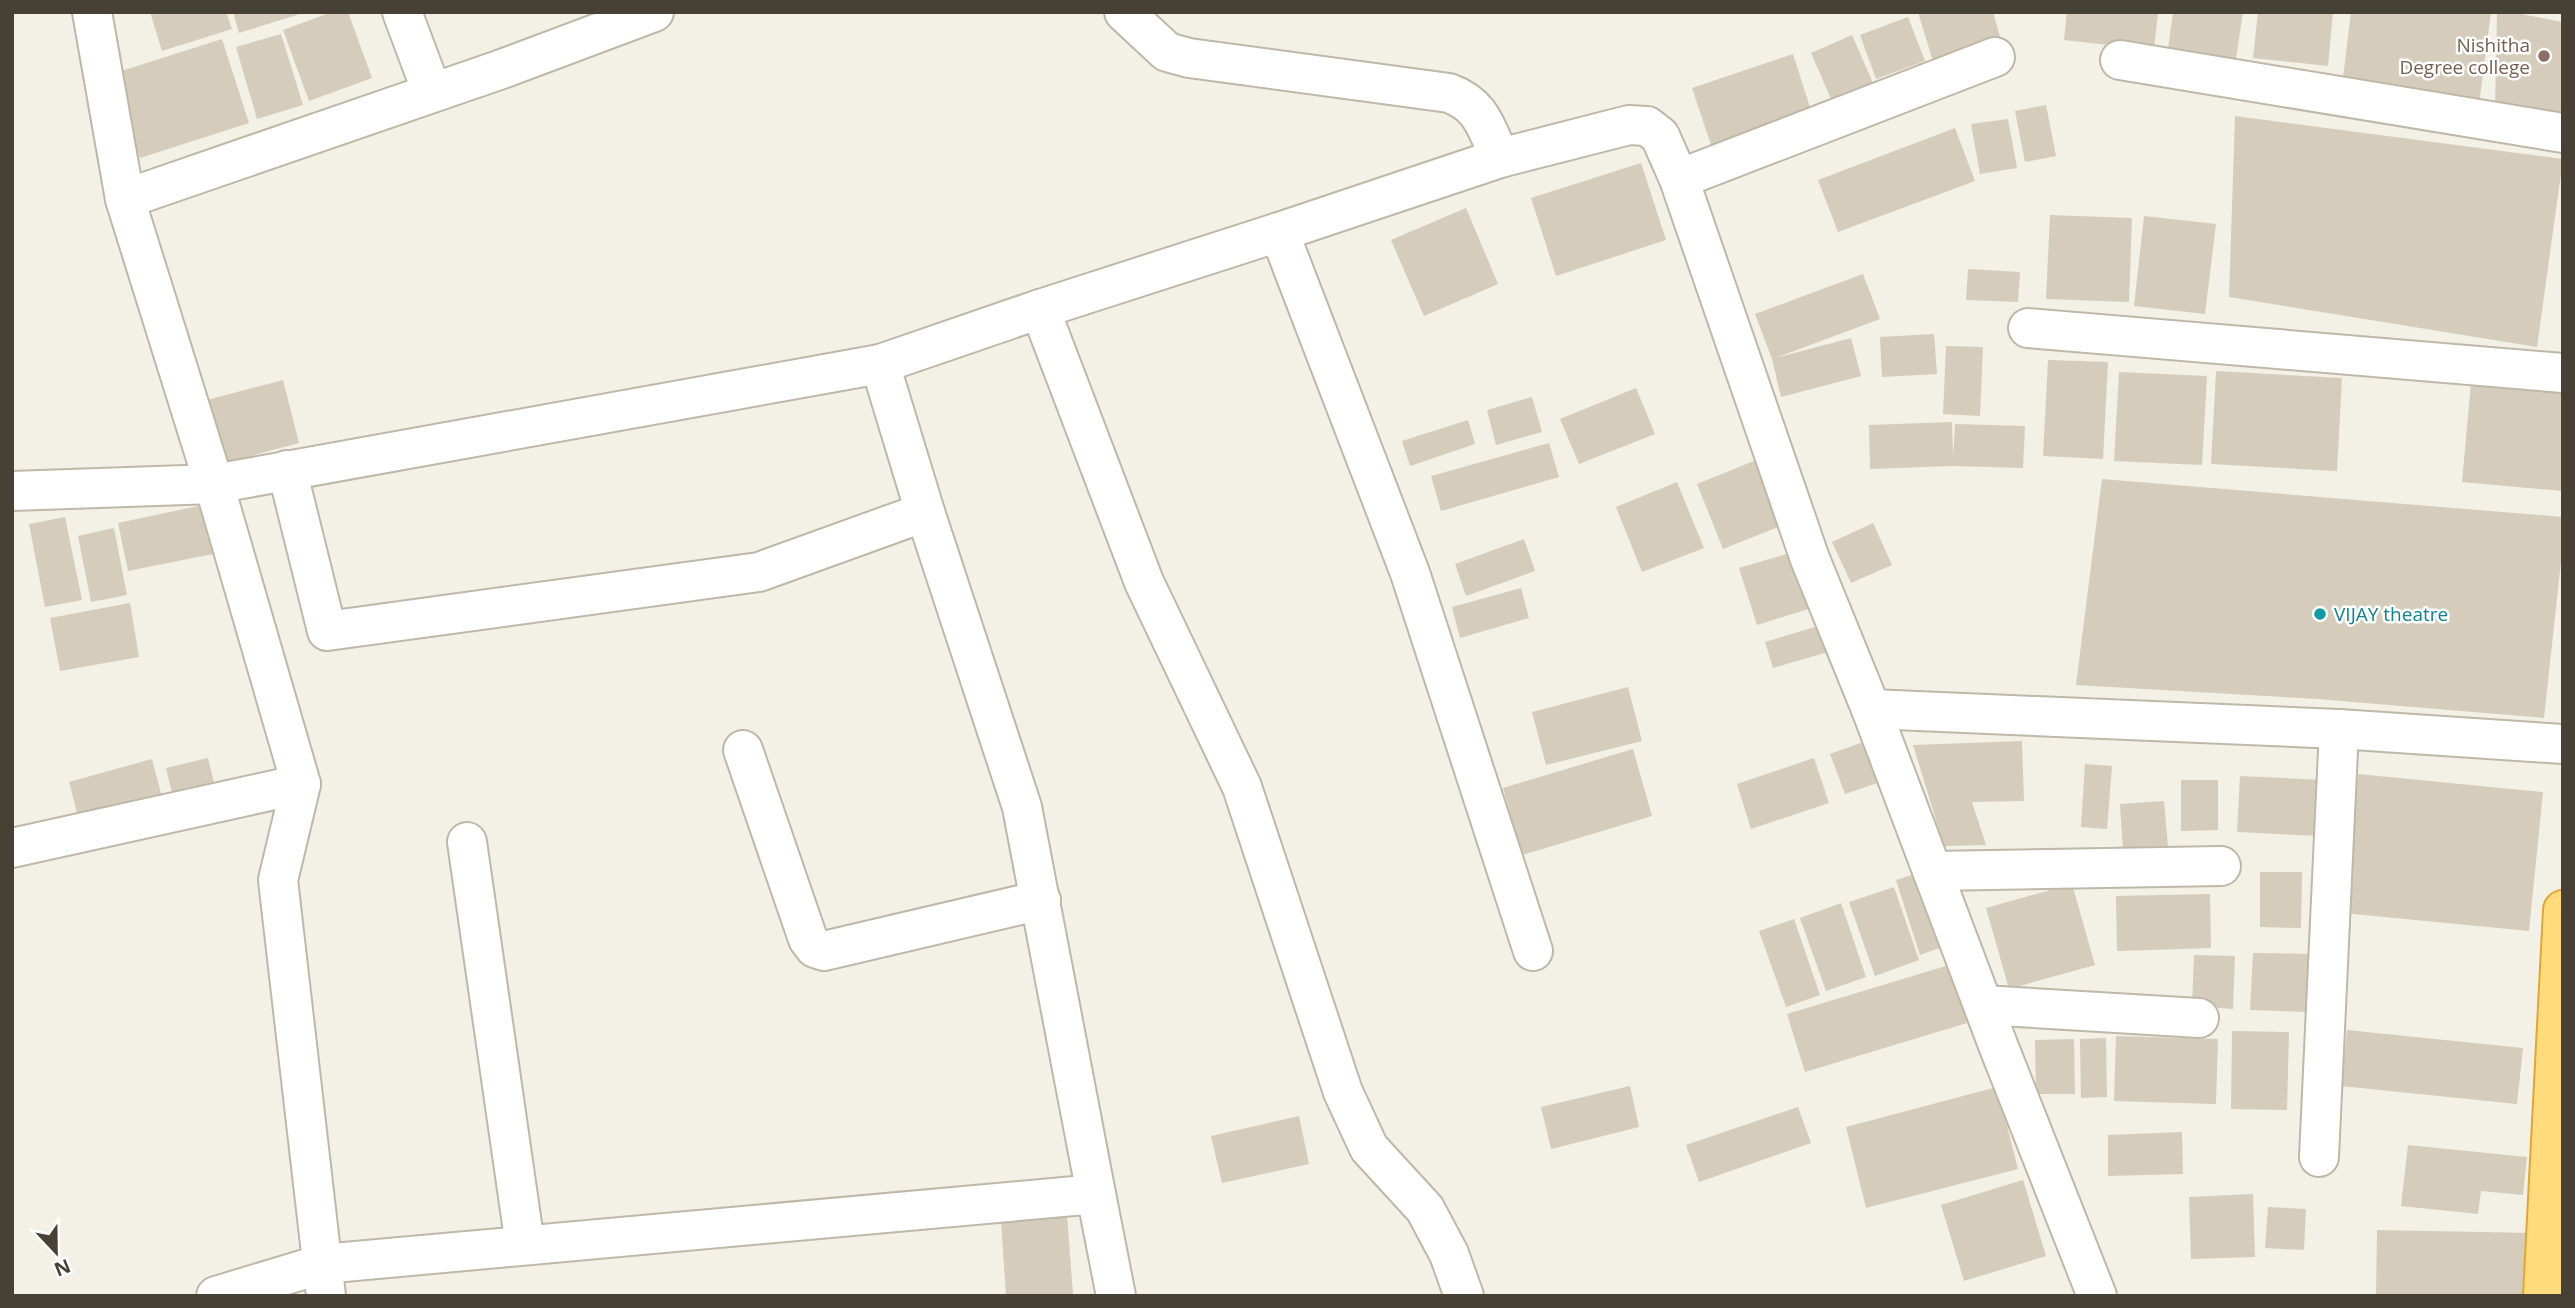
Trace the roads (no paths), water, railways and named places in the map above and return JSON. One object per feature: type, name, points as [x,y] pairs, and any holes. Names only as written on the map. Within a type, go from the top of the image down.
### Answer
[{"type":"highway","points":[[2543,1296],[2563,910]]},
{"type":"street","points":[[92,12],[125,199],[214,484],[301,784],[278,880],[324,1280]]},
{"type":"street","points":[[402,12],[432,92]]},
{"type":"street","points":[[125,199],[502,69],[654,12]]},
{"type":"street","points":[[1124,12],[1167,52],[1189,58],[1450,93],[1465,99],[1477,109],[1500,158]]},
{"type":"street","points":[[1679,179],[1995,57]]},
{"type":"street","points":[[2120,60],[2563,133]]},
{"type":"street","points":[[12,491],[214,484],[880,364],[1500,158],[1629,125],[1647,126],[1660,135],[1679,179],[1810,559],[1871,709],[1983,1006],[2097,1296]]},
{"type":"street","points":[[1279,232],[1410,573],[1532,951]]},
{"type":"street","points":[[1040,309],[1144,582],[1242,787],[1343,1092],[1369,1148],[1425,1209],[1449,1254],[1464,1296]]},
{"type":"street","points":[[2028,328],[2563,373]]},
{"type":"street","points":[[880,364],[925,512],[1023,807],[1116,1296]]},
{"type":"street","points":[[288,470],[327,631],[759,572],[925,512]]},
{"type":"street","points":[[1871,709],[2339,729],[2563,744]]},
{"type":"street","points":[[2319,1157],[2339,729]]},
{"type":"street","points":[[743,750],[807,939],[815,948],[824,951],[1041,900]]},
{"type":"street","points":[[12,848],[301,784]]},
{"type":"street","points":[[467,842],[525,1245]]},
{"type":"street","points":[[1932,871],[2221,866]]},
{"type":"street","points":[[1983,1006],[2199,1018]]},
{"type":"street","points":[[216,1296],[525,1245],[1096,1194]]},
{"type":"place","name":"Nishitha Degree college","points":[[2544,56]]},
{"type":"place","name":"VIJAY theatre","points":[[2320,614]]}]
